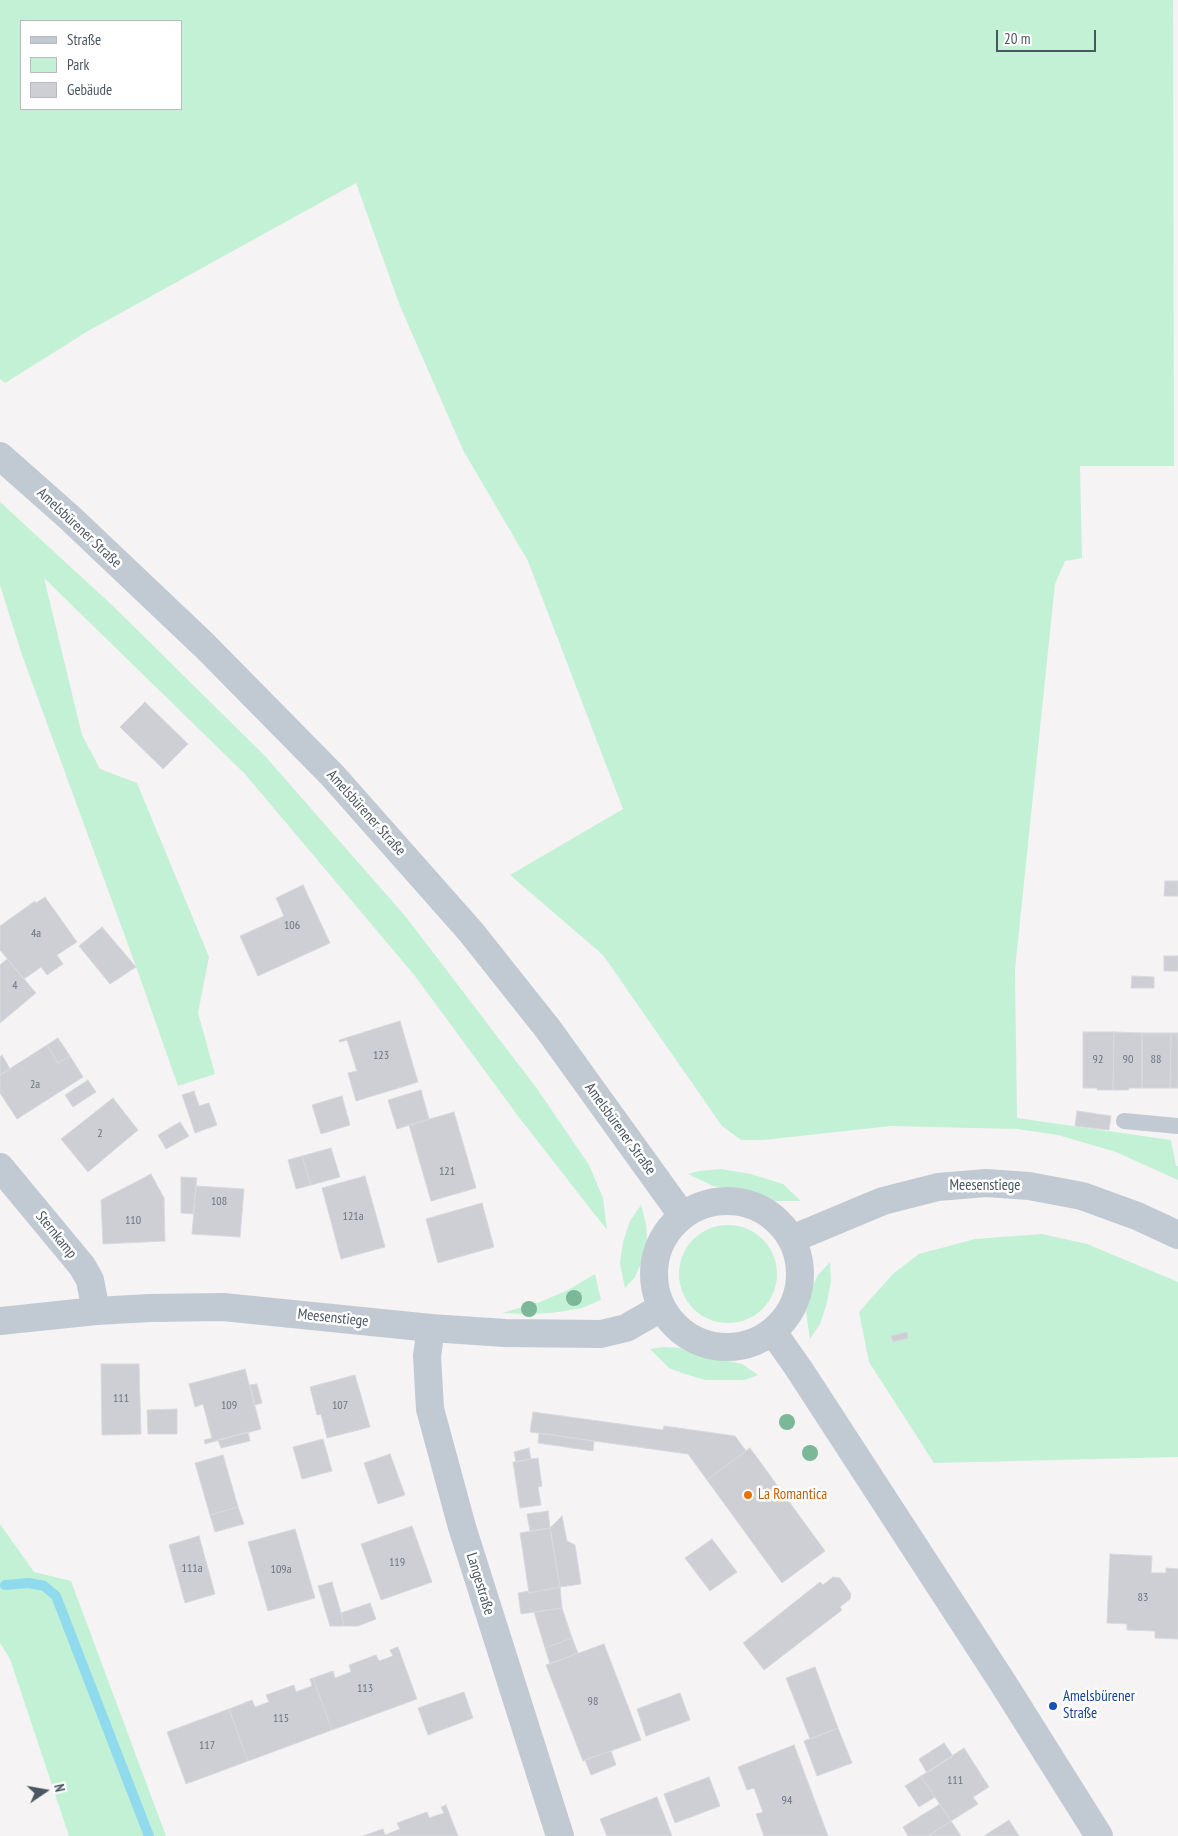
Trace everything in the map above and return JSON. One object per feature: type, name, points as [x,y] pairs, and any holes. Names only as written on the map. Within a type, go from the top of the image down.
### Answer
[{"type":"street","name":"Amelsbürener Straße","points":[[0,456],[69,517],[205,646],[333,776],[471,932],[548,1029],[682,1215]]},
{"type":"street","name":"Sternkamp","points":[[0,1166],[82,1266],[90,1280],[96,1311]]},
{"type":"street","name":"Meesenstiege","points":[[792,1239],[883,1201],[938,1187],[986,1183],[1029,1186],[1082,1196],[1128,1213],[1178,1235]]},
{"type":"street","points":[[730,1200],[758,1207],[778,1220],[792,1239],[800,1261],[799,1287],[789,1314],[772,1332],[750,1345],[723,1348],[697,1342],[676,1328],[661,1308],[654,1283],[655,1257],[667,1231],[682,1215],[703,1204],[730,1200]]},
{"type":"street","name":"Meesenstiege","points":[[0,1321],[96,1311],[223,1307],[431,1328],[505,1333],[601,1334],[626,1328],[661,1308]]},
{"type":"street","name":"Langestraße","points":[[431,1328],[427,1356],[430,1410],[465,1537],[560,1836]]},
{"type":"street","points":[[772,1332],[803,1374],[1003,1683],[1099,1836]]},
{"type":"lane","points":[[1124,1121],[1178,1126]]},
{"type":"green space","points":[[0,0],[1173,0],[1174,466],[1080,466],[1082,558],[1065,561],[1055,584],[1015,969],[1017,1118],[1171,1140],[1176,1166],[1178,1166],[1178,1180],[1116,1152],[1058,1135],[1017,1129],[891,1126],[763,1140],[741,1140],[722,1126],[603,955],[510,875],[623,809],[528,561],[463,450],[400,306],[356,183],[88,331],[5,383],[0,379]]},
{"type":"green space","points":[[0,502],[112,605],[265,756],[406,917],[538,1090],[589,1165],[603,1198],[607,1230],[518,1116],[415,976],[245,774],[44,578],[82,735],[100,769],[137,783],[209,957],[198,1013],[215,1074],[178,1086],[22,655],[0,585]]},
{"type":"green space","points":[[721,1169],[751,1174],[783,1184],[801,1201],[767,1201],[743,1190],[713,1186],[688,1174]]},
{"type":"green space","points":[[641,1205],[646,1224],[647,1241],[643,1259],[635,1277],[625,1288],[620,1264],[623,1242],[630,1221]]},
{"type":"green space","points":[[728,1225],[747,1228],[763,1239],[774,1255],[777,1274],[774,1293],[763,1309],[747,1320],[728,1323],[709,1320],[693,1309],[682,1293],[679,1274],[682,1255],[693,1239],[709,1228]]},
{"type":"green space","points":[[1042,1234],[1087,1244],[1178,1282],[1178,1457],[934,1463],[869,1362],[859,1312],[894,1273],[919,1254],[975,1239]]},
{"type":"green space","points":[[830,1262],[831,1282],[826,1306],[820,1324],[810,1339],[806,1312],[811,1290],[818,1275]]},
{"type":"green space","points":[[595,1274],[601,1300],[582,1308],[552,1313],[502,1313],[540,1302],[568,1290]]},
{"type":"green space","points":[[664,1347],[682,1348],[703,1356],[742,1364],[758,1375],[744,1380],[706,1380],[685,1374],[669,1368],[650,1349]]},
{"type":"green space","points":[[0,1524],[34,1572],[71,1581],[166,1836],[69,1836],[10,1659],[0,1643]]},
{"type":"building","points":[[145,702],[188,744],[163,769],[120,727]]},
{"type":"building","points":[[1165,881],[1178,881],[1178,896],[1164,896]]},
{"type":"building","points":[[303,885],[330,943],[258,976],[240,936],[284,916],[276,898]]},
{"type":"building","points":[[45,897],[77,942],[57,955],[63,964],[47,975],[41,967],[24,979],[0,950],[0,926],[35,901],[36,903]]},
{"type":"building","points":[[102,927],[136,967],[110,984],[79,946]]},
{"type":"building","points":[[1164,956],[1178,956],[1178,971],[1164,971]]},
{"type":"building","points":[[7,959],[36,993],[0,1023],[0,965]]},
{"type":"building","points":[[1132,976],[1154,977],[1154,988],[1131,988]]},
{"type":"building","points":[[400,1021],[418,1082],[356,1101],[348,1073],[357,1071],[347,1040],[340,1042],[339,1040]]},
{"type":"building","points":[[1083,1032],[1114,1032],[1113,1090],[1083,1088]]},
{"type":"building","points":[[1114,1032],[1142,1033],[1142,1088],[1113,1090]]},
{"type":"building","points":[[1142,1033],[1171,1033],[1170,1088],[1142,1088]]},
{"type":"building","points":[[1171,1033],[1178,1033],[1178,1088],[1170,1088]]},
{"type":"building","points":[[58,1038],[70,1056],[58,1063],[47,1045]]},
{"type":"building","points":[[47,1045],[58,1063],[70,1056],[83,1077],[17,1119],[0,1093],[0,1075]]},
{"type":"building","points":[[2,1055],[10,1069],[0,1075],[0,1057]]},
{"type":"building","points":[[88,1080],[96,1092],[73,1107],[65,1095]]},
{"type":"building","points":[[421,1090],[429,1119],[397,1129],[388,1100]]},
{"type":"building","points":[[194,1091],[199,1106],[209,1103],[217,1125],[195,1133],[182,1095]]},
{"type":"building","points":[[342,1096],[350,1125],[321,1134],[312,1105]]},
{"type":"building","points":[[113,1098],[138,1130],[88,1172],[61,1139]]},
{"type":"building","points":[[1077,1111],[1111,1116],[1109,1130],[1075,1126]]},
{"type":"building","points":[[454,1112],[476,1188],[431,1201],[409,1125]]},
{"type":"building","points":[[180,1122],[189,1136],[166,1149],[158,1135]]},
{"type":"building","points":[[331,1148],[340,1177],[311,1185],[302,1156]]},
{"type":"building","points":[[302,1156],[311,1185],[296,1189],[288,1160]]},
{"type":"building","points":[[151,1174],[164,1198],[165,1241],[103,1244],[101,1200]]},
{"type":"building","points":[[365,1176],[385,1247],[341,1259],[322,1188]]},
{"type":"building","points":[[181,1177],[197,1178],[193,1214],[181,1213]]},
{"type":"building","points":[[196,1186],[244,1189],[240,1237],[192,1234]]},
{"type":"building","points":[[482,1203],[494,1247],[438,1263],[426,1219]]},
{"type":"building","points":[[907,1332],[908,1338],[893,1342],[891,1336]]},
{"type":"building","points":[[101,1364],[139,1364],[141,1434],[102,1435]]},
{"type":"building","points":[[245,1369],[261,1429],[205,1444],[204,1440],[212,1438],[203,1404],[195,1407],[189,1384]]},
{"type":"building","points":[[355,1375],[370,1427],[327,1438],[321,1414],[317,1415],[310,1387]]},
{"type":"building","points":[[257,1384],[262,1403],[255,1405],[250,1385]]},
{"type":"building","points":[[177,1409],[177,1434],[148,1434],[147,1410]]},
{"type":"building","points":[[533,1412],[663,1430],[664,1426],[735,1436],[746,1451],[707,1480],[688,1454],[530,1432]]},
{"type":"building","points":[[248,1432],[250,1441],[221,1448],[218,1440]]},
{"type":"building","points":[[539,1433],[594,1441],[593,1451],[538,1443]]},
{"type":"building","points":[[323,1439],[332,1471],[302,1479],[293,1447]]},
{"type":"building","points":[[529,1448],[531,1459],[516,1462],[514,1452]]},
{"type":"building","points":[[750,1448],[825,1551],[782,1583],[707,1480]]},
{"type":"building","points":[[390,1454],[405,1495],[378,1504],[364,1463]]},
{"type":"building","points":[[223,1455],[238,1507],[210,1515],[195,1463]]},
{"type":"building","points":[[538,1458],[542,1486],[538,1487],[541,1505],[520,1508],[513,1462]]},
{"type":"building","points":[[238,1507],[244,1524],[215,1532],[210,1515]]},
{"type":"building","points":[[548,1511],[550,1528],[530,1531],[527,1514]]},
{"type":"building","points":[[562,1516],[567,1541],[575,1545],[581,1584],[560,1587],[550,1528]]},
{"type":"building","points":[[412,1526],[432,1582],[381,1600],[361,1544]]},
{"type":"building","points":[[550,1528],[560,1587],[529,1593],[520,1533]]},
{"type":"building","points":[[295,1529],[315,1598],[268,1611],[248,1542]]},
{"type":"building","points":[[199,1536],[215,1594],[185,1603],[169,1545]]},
{"type":"building","points":[[712,1539],[737,1572],[710,1591],[685,1558]]},
{"type":"building","points":[[1110,1554],[1152,1556],[1151,1573],[1166,1573],[1166,1568],[1178,1569],[1178,1639],[1155,1638],[1155,1631],[1127,1630],[1127,1624],[1107,1623]]},
{"type":"building","points":[[833,1577],[840,1578],[851,1594],[850,1599],[840,1607],[842,1610],[764,1670],[743,1643],[820,1582],[823,1585]]},
{"type":"building","points":[[332,1582],[344,1626],[330,1626],[318,1586]]},
{"type":"building","points":[[560,1587],[562,1608],[521,1614],[518,1593],[529,1591],[529,1593]]},
{"type":"building","points":[[370,1603],[376,1619],[358,1626],[344,1626],[341,1613]]},
{"type":"building","points":[[562,1608],[572,1638],[545,1648],[534,1612]]},
{"type":"building","points":[[572,1638],[578,1653],[550,1664],[545,1648]]},
{"type":"building","points":[[604,1644],[641,1740],[583,1761],[546,1665]]},
{"type":"building","points":[[398,1647],[417,1699],[332,1730],[313,1678],[333,1671],[335,1678],[351,1672],[349,1665],[376,1655],[379,1661],[393,1656],[390,1650]]},
{"type":"building","points":[[815,1667],[838,1728],[810,1739],[786,1678]]},
{"type":"building","points":[[313,1678],[332,1730],[248,1761],[229,1709],[252,1700],[255,1707],[269,1702],[266,1695],[294,1685],[296,1692],[312,1686],[310,1679]]},
{"type":"building","points":[[464,1692],[473,1718],[428,1735],[418,1708]]},
{"type":"building","points":[[680,1693],[690,1720],[646,1736],[637,1709]]},
{"type":"building","points":[[229,1709],[248,1761],[186,1784],[167,1732]]},
{"type":"building","points":[[838,1728],[852,1763],[817,1776],[804,1741]]},
{"type":"building","points":[[944,1743],[953,1756],[927,1773],[919,1759]]},
{"type":"building","points":[[794,1745],[828,1836],[764,1836],[756,1814],[763,1812],[754,1788],[747,1790],[738,1767]]},
{"type":"building","points":[[964,1748],[989,1787],[973,1797],[978,1804],[951,1821],[921,1776]]},
{"type":"building","points":[[611,1751],[616,1765],[591,1775],[585,1760]]},
{"type":"building","points":[[921,1776],[935,1797],[919,1807],[905,1786]]},
{"type":"building","points":[[709,1777],[720,1806],[675,1823],[664,1794]]},
{"type":"building","points":[[657,1797],[672,1836],[607,1836],[600,1819]]},
{"type":"building","points":[[940,1804],[951,1821],[928,1836],[908,1836],[903,1827]]},
{"type":"building","points":[[446,1805],[458,1836],[363,1836],[383,1829],[385,1835],[400,1829],[397,1823],[427,1812],[429,1818],[444,1813],[441,1807]]},
{"type":"building","points":[[1009,1820],[1019,1836],[984,1836]]},
{"type":"building","points":[[951,1821],[961,1836],[928,1836]]},
{"type":"waterway","points":[[5,1585],[29,1583],[44,1586],[56,1596],[149,1836]]},
{"type":"place","name":"La Romantica","points":[[748,1495]]},
{"type":"place","name":"Amelsbürener Straße","points":[[1053,1706]]}]
